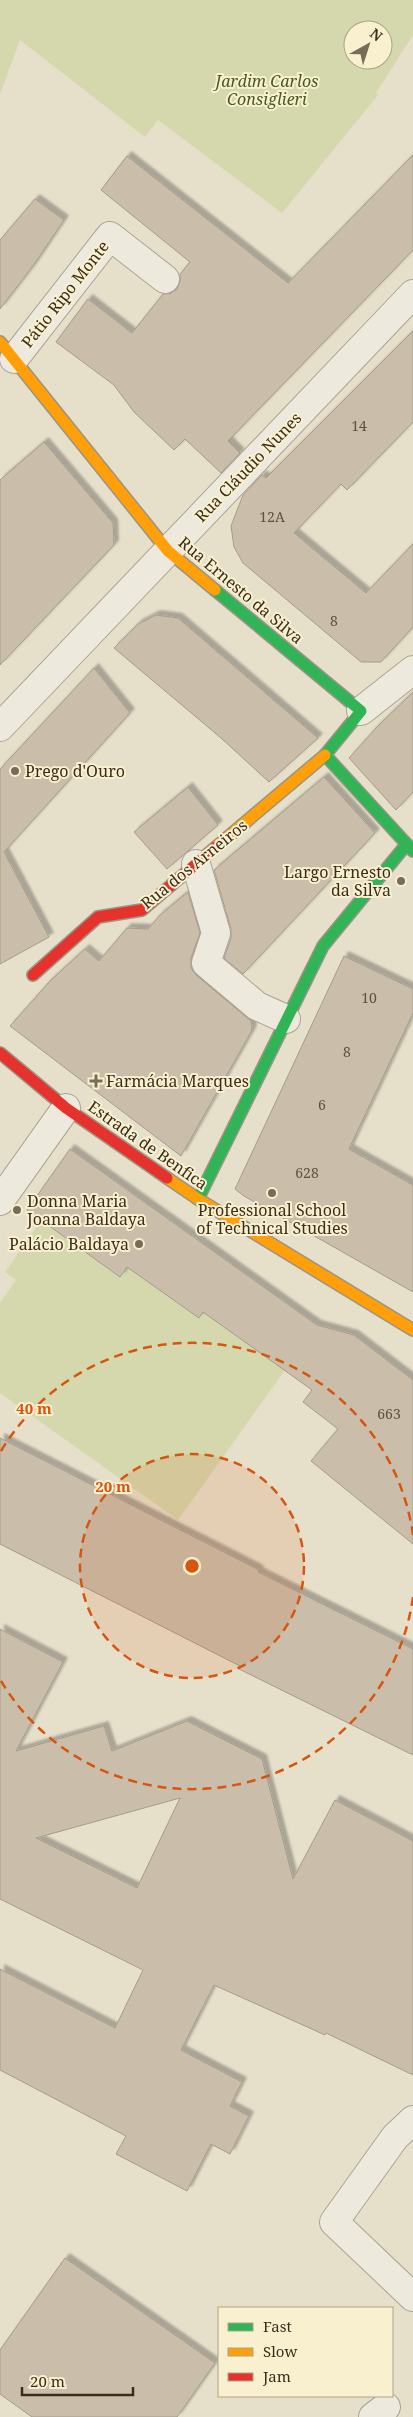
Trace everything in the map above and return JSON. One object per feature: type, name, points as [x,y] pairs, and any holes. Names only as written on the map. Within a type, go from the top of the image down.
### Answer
[{"type":"street","name":"Pátio Ripo Monte","points":[[7,351],[110,236],[165,278]]},
{"type":"street","name":"Rua Cláudio Nunes","points":[[0,727],[413,294]]},
{"type":"street","name":"Rua Ernesto da Silva","points":[[7,351],[168,550],[361,711]]},
{"type":"street","points":[[198,1199],[324,946],[410,848],[325,755],[361,711],[413,670]]},
{"type":"street","name":"Rua dos Arneiros","points":[[33,975],[98,917],[142,910],[325,755]]},
{"type":"street","points":[[196,864],[216,933],[206,963],[257,1006],[286,1019]]},
{"type":"street","name":"Estrada de Benfica","points":[[0,1053],[66,1108],[198,1199],[413,1330]]},
{"type":"street","points":[[0,1201],[66,1108]]},
{"type":"street","points":[[413,2120],[395,2137],[334,2222],[413,2297]]},
{"type":"green space","name":"Jardim Carlos Consiglieri","points":[[0,0],[413,0],[413,35],[393,66],[393,20],[343,20],[343,70],[391,70],[376,93],[378,95],[282,213],[158,120],[145,137],[20,40],[0,94]]},
{"type":"green space","points":[[41,1221],[120,1277],[127,1267],[199,1318],[203,1312],[285,1370],[178,1520],[0,1393],[0,1303],[16,1280],[5,1272]]},
{"type":"building","points":[[413,155],[413,250],[228,441],[240,453],[221,473],[185,439],[174,450],[134,412],[114,385],[56,342],[88,299],[132,333],[163,294],[171,293],[177,289],[180,282],[180,274],[190,262],[101,190],[127,156],[288,283]]},
{"type":"building","points":[[35,199],[64,220],[33,266],[0,309],[0,240]]},
{"type":"building","points":[[413,331],[413,422],[347,490],[341,484],[294,533],[366,593],[413,544],[413,627],[381,662],[361,662],[243,563],[234,547],[231,526],[243,495],[262,475],[266,478]]},
{"type":"building","points":[[44,442],[113,523],[114,545],[0,665],[0,480]]},
{"type":"building","points":[[156,615],[178,618],[318,738],[269,782],[221,738],[114,648],[138,624]]},
{"type":"building","points":[[94,668],[130,713],[4,852],[49,937],[0,964],[0,769]]},
{"type":"building","points":[[413,692],[413,792],[396,810],[349,758],[376,728]]},
{"type":"building","points":[[324,777],[375,833],[243,974],[224,958],[231,938],[231,929],[214,870]]},
{"type":"building","points":[[188,787],[218,825],[167,869],[134,832]]},
{"type":"building","points":[[188,892],[200,933],[191,958],[191,968],[196,975],[251,1021],[252,1026],[251,1032],[181,1156],[10,1026],[50,981],[85,949],[99,961],[127,928],[148,929],[160,915]]},
{"type":"building","points":[[344,956],[413,989],[413,1013],[349,1149],[413,1185],[413,1292],[244,1196],[235,1189]]},
{"type":"building","points":[[70,1149],[317,1325],[354,1335],[413,1380],[413,1544],[311,1461],[338,1429],[303,1402],[312,1390],[203,1312],[199,1318],[127,1267],[120,1277],[27,1210]]},
{"type":"building","points":[[0,1438],[259,1570],[258,1572],[413,1649],[413,1755],[239,1669],[240,1666],[0,1544]]},
{"type":"building","points":[[0,1629],[63,1662],[16,1751],[104,1726],[112,1751],[187,1721],[262,1759],[293,1879],[335,1800],[413,1841],[413,2075],[326,2033],[325,2035],[214,1985],[181,2050],[242,2082],[230,2106],[249,2116],[230,2154],[211,2144],[187,2191],[116,2154],[126,2136],[0,2070],[0,1969],[115,2028],[143,1970],[0,1899]],"holes":[[[180,1798],[137,1888],[36,1838]]]},
{"type":"building","points":[[65,2258],[215,2363],[177,2417],[32,2417],[0,2394],[0,2350]]},
{"type":"traffic: fast","points":[[215,590],[361,711],[325,755],[413,851]]},
{"type":"traffic: fast","points":[[198,1199],[323,946],[406,845]]},
{"type":"traffic: slow","points":[[0,342],[168,551],[215,590]]},
{"type":"traffic: slow","points":[[216,847],[325,755]]},
{"type":"traffic: slow","points":[[167,1178],[198,1199],[413,1330]]},
{"type":"traffic: jam","points":[[33,975],[98,917],[142,910],[216,847]]},
{"type":"traffic: jam","points":[[0,1053],[66,1108],[167,1178]]},
{"type":"place","name":"Prego d'Ouro","points":[[15,771]]},
{"type":"place","name":"Largo Ernesto da Silva","points":[[401,881]]},
{"type":"place","name":"Farmácia Marques","points":[[96,1081]]},
{"type":"place","name":"Professional School of Technical Studies","points":[[272,1193]]},
{"type":"place","name":"Donna Maria Joanna Baldaya","points":[[17,1210]]},
{"type":"place","name":"Palácio Baldaya","points":[[139,1244]]}]
